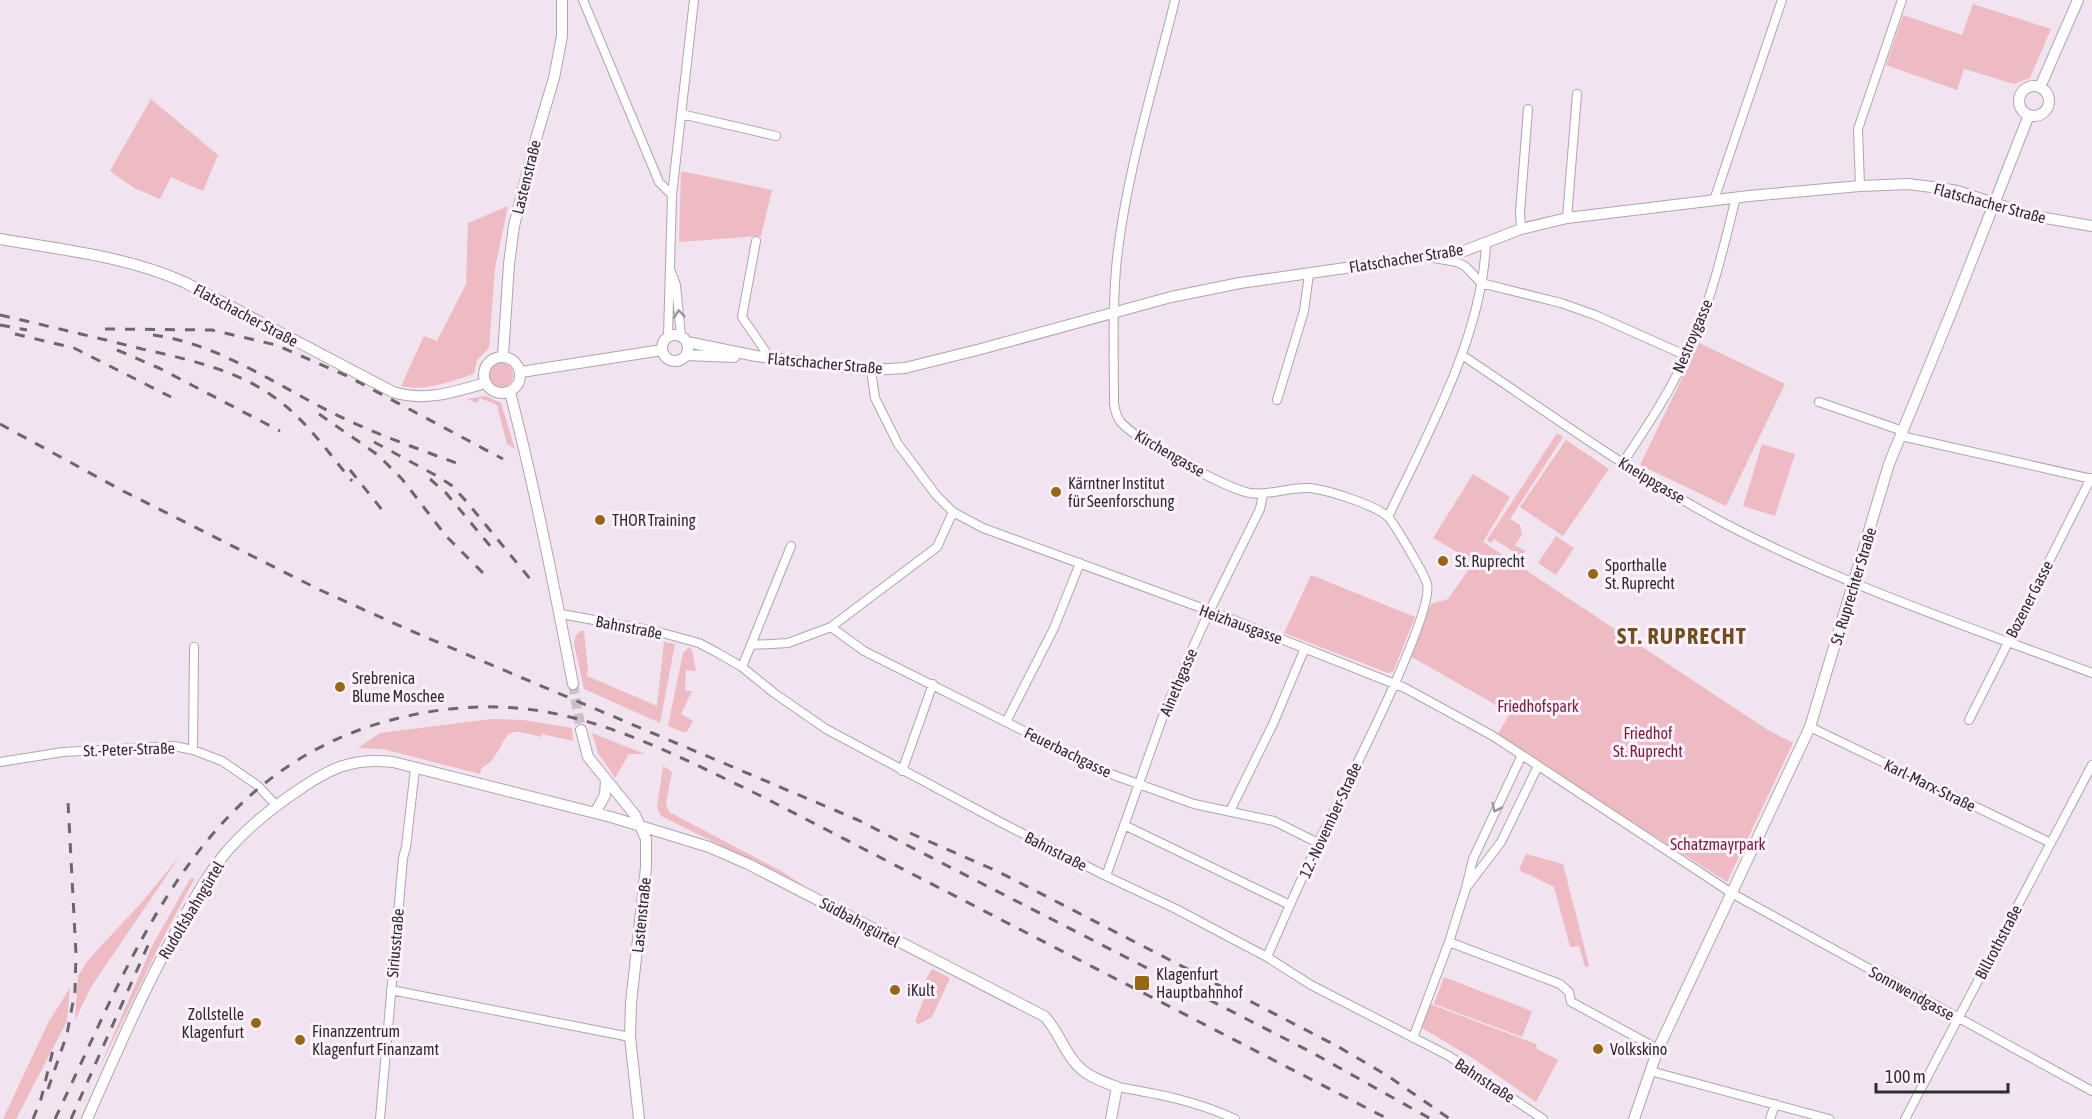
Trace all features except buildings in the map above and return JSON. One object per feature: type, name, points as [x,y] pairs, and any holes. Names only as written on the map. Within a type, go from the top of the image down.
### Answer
[{"type":"street","name":"Lastenstraße","points":[[503,356],[514,226],[554,78],[561,36],[562,0]]},
{"type":"street","points":[[583,0],[659,182],[672,195]]},
{"type":"street","points":[[668,336],[672,195],[694,0]]},
{"type":"street","name":"Kirchengasse","points":[[1175,0],[1127,197],[1117,258],[1113,404],[1120,421],[1143,439],[1234,489],[1263,494],[1296,488],[1315,489],[1354,500],[1388,517]]},
{"type":"street","points":[[1713,200],[1782,0]]},
{"type":"street","points":[[1860,186],[1858,129],[1902,0]]},
{"type":"street","points":[[2040,87],[2078,0]]},
{"type":"street","points":[[2029,87],[2040,87],[2048,95],[2048,107],[2040,115],[2029,115],[2020,107],[2020,96],[2029,87]]},
{"type":"street","points":[[1567,218],[1576,94]]},
{"type":"street","points":[[1521,229],[1520,212],[1528,109]]},
{"type":"street","points":[[681,114],[776,136]]},
{"type":"street","name":"St. Ruprechter Straße","points":[[1634,1119],[1658,1049],[1810,727],[1889,464],[2029,115]]},
{"type":"street","name":"Flatschacher Straße","points":[[684,339],[770,358],[871,370],[905,368],[1212,288],[1464,251],[1521,229],[1567,218],[1736,197],[1860,186],[1908,184],[1940,188],[1957,191],[2034,216],[2092,226]]},
{"type":"street","name":"Nestroygasse","points":[[1622,464],[1651,421],[1687,356],[1718,274],[1736,197]]},
{"type":"street","name":"Flatschacher Straße","points":[[0,239],[156,269],[393,393],[420,398],[485,384]]},
{"type":"street","points":[[756,241],[742,317],[770,358]]},
{"type":"street","points":[[1395,683],[1426,604],[1428,585],[1388,517],[1445,398],[1462,355],[1486,260],[1486,243]]},
{"type":"street","points":[[1427,256],[1457,262],[1466,267],[1481,283],[1561,303],[1595,315],[1687,356]]},
{"type":"street","points":[[671,271],[676,285],[684,339],[688,348],[687,355],[676,361],[668,359],[662,350],[663,342],[668,336],[675,334],[684,339]]},
{"type":"street","points":[[1277,400],[1304,311],[1309,274]]},
{"type":"street","points":[[521,372],[662,350]]},
{"type":"street","name":"Flatschacher Straße","points":[[687,355],[747,359],[756,356]]},
{"type":"street","name":"Kneippgasse","points":[[1462,355],[1622,464],[1722,521],[1770,545],[1855,582],[2092,672]]},
{"type":"street","points":[[503,356],[517,364],[521,372],[516,388],[501,394],[485,384],[483,375],[487,364],[503,356]]},
{"type":"street","name":"Heizhausgasse","points":[[871,370],[876,398],[898,444],[936,495],[953,512],[982,528],[1395,683],[1444,707],[1522,755],[1732,894]]},
{"type":"street","points":[[510,392],[561,614],[573,684]]},
{"type":"street","points":[[1819,402],[1902,434],[2092,478]]},
{"type":"street","name":"Bozener Gasse","points":[[1969,720],[2092,478]]},
{"type":"street","name":"Ainethgasse","points":[[1106,876],[1167,705],[1209,612],[1260,509],[1263,494]]},
{"type":"street","points":[[752,645],[788,643],[831,627],[937,547],[953,512]]},
{"type":"street","points":[[742,667],[791,546]]},
{"type":"street","points":[[1006,722],[1054,628],[1080,563]]},
{"type":"street","name":"Bahnstraße","points":[[561,614],[655,631],[699,643],[742,667],[802,714],[903,771],[1267,957],[1311,985],[1463,1065],[1543,1119]]},
{"type":"street","name":"Feuerbachgasse","points":[[831,627],[864,651],[1108,772],[1194,804],[1274,821],[1318,843]]},
{"type":"street","points":[[193,750],[194,646]]},
{"type":"street","points":[[1230,812],[1273,724],[1305,648]]},
{"type":"street","name":"12.-November-Straße","points":[[1267,957],[1318,843],[1395,683]]},
{"type":"street","points":[[903,771],[933,684]]},
{"type":"street","name":"Karl-Marx-Straße","points":[[1810,727],[2051,843]]},
{"type":"street","name":"Lastenstraße","points":[[581,730],[588,757],[635,815],[647,847],[632,994],[630,1037],[639,1119]]},
{"type":"street","name":"St.-Peter-Straße","points":[[0,762],[63,752],[174,746],[193,750],[222,761],[257,785],[276,805]]},
{"type":"street","points":[[1413,1038],[1449,942],[1473,859],[1522,755]]},
{"type":"street","name":"Rudolfsbahngürtel","points":[[87,1119],[147,985],[198,892],[228,850],[243,834],[276,805],[320,775],[349,763],[375,760],[641,826]]},
{"type":"street","name":"Billrothstraße","points":[[1905,1119],[2092,765]]},
{"type":"street","points":[[1466,888],[1501,842],[1538,766]]},
{"type":"street","name":"Siriusstraße","points":[[380,1119],[403,858],[415,769]]},
{"type":"street","points":[[595,813],[605,795],[606,780]]},
{"type":"street","points":[[1124,825],[1290,905]]},
{"type":"street","name":"Südbahngürtel","points":[[641,826],[690,840],[727,854],[1026,1006],[1044,1016],[1056,1030],[1071,1058],[1080,1068],[1117,1087]]},
{"type":"street","name":"Sonnwendgasse","points":[[1732,894],[2092,1091]]},
{"type":"street","points":[[1449,942],[1560,984],[1569,992],[1572,1002],[1658,1049]]},
{"type":"street","points":[[391,990],[630,1037]]},
{"type":"street","points":[[1650,1071],[1830,1119]]},
{"type":"street","points":[[1111,1119],[1117,1087],[1173,1097],[1205,1106],[1235,1119]]},
{"type":"street","points":[[1770,1119],[1775,1104]]},
{"type":"green space","points":[[1973,4],[2051,29],[2030,78],[2014,84],[1964,69],[1957,90],[1886,65],[1903,15],[1962,35]]},
{"type":"green space","points":[[151,99],[218,155],[203,191],[171,177],[160,199],[134,188],[110,171]]},
{"type":"green space","points":[[681,171],[772,190],[761,236],[679,242]]},
{"type":"green space","points":[[508,206],[495,268],[489,348],[477,360],[474,374],[429,387],[401,386],[424,336],[437,341],[466,284],[468,223]]},
{"type":"green space","points":[[1699,343],[1785,384],[1726,506],[1640,465]]},
{"type":"green space","points":[[501,363],[506,364],[512,370],[512,380],[506,386],[501,387],[496,386],[490,380],[489,375],[490,370],[496,364]]},
{"type":"green space","points":[[486,396],[501,403],[515,449],[507,444],[497,405],[480,398],[477,403],[467,399]]},
{"type":"green space","points":[[1557,433],[1563,437],[1510,519],[1520,525],[1522,535],[1515,545],[1525,551],[1521,557],[1494,539],[1491,543],[1487,540]]},
{"type":"green space","points":[[1566,440],[1609,469],[1563,536],[1520,507]]},
{"type":"green space","points":[[1762,444],[1795,454],[1775,516],[1743,506]]},
{"type":"green space","name":"Friedhof St. Ruprecht","points":[[1473,474],[1510,497],[1483,542],[1768,730],[1793,743],[1727,882],[1536,761],[1498,734],[1510,713],[1410,656],[1431,604],[1448,599],[1474,562],[1433,538]]},
{"type":"green space","points":[[1556,536],[1574,548],[1556,575],[1538,563]]},
{"type":"green space","points":[[1311,575],[1415,617],[1393,672],[1388,673],[1284,633]]},
{"type":"green space","points":[[584,631],[587,676],[657,706],[664,642],[675,644],[660,723],[584,689],[574,643],[576,635]]},
{"type":"green space","points":[[689,647],[692,650],[696,671],[686,670],[685,691],[692,691],[681,714],[693,721],[687,732],[683,732],[668,726],[683,653]]},
{"type":"green space","points":[[491,719],[523,720],[572,728],[573,741],[542,734],[541,737],[513,732],[505,738],[491,761],[481,769],[480,774],[383,749],[358,748],[380,733]]},
{"type":"green space","points":[[592,733],[645,754],[629,754],[615,778],[598,753]]},
{"type":"green space","points":[[663,766],[672,772],[666,803],[669,812],[781,871],[809,889],[661,816],[657,807]]},
{"type":"green space","points":[[1526,854],[1563,864],[1589,966],[1585,967],[1579,946],[1570,947],[1554,887],[1519,870]]},
{"type":"green space","points":[[180,856],[91,987],[75,1020],[78,976],[88,960],[142,902]]},
{"type":"green space","points":[[195,878],[98,1071],[152,946],[190,879]]},
{"type":"green space","points":[[932,969],[950,978],[932,1017],[919,1024],[915,1022],[930,983],[925,981]]},
{"type":"green space","points":[[1444,977],[1532,1011],[1522,1037],[1434,1004]]},
{"type":"green space","points":[[70,988],[67,1021],[16,1119],[3,1119],[48,1023]]},
{"type":"green space","points":[[1430,1004],[1536,1044],[1537,1049],[1558,1060],[1536,1102],[1474,1059],[1422,1028]]},
{"type":"tunnel","points":[[573,684],[581,730]]},
{"type":"railway","points":[[0,315],[192,361],[241,378],[271,395],[294,414],[352,481]]},
{"type":"railway","points":[[0,325],[27,330]]},
{"type":"railway","points":[[105,329],[212,330],[276,345],[347,376],[503,459]]},
{"type":"railway","points":[[15,334],[74,348],[171,397]]},
{"type":"railway","points":[[153,335],[179,340],[228,358],[345,419],[456,463]]},
{"type":"railway","points":[[117,350],[159,368],[280,431]]},
{"type":"railway","points":[[319,414],[378,455],[402,479],[446,536],[485,575]]},
{"type":"railway","points":[[0,424],[123,491],[320,590],[858,820],[1311,1052],[1431,1119]]},
{"type":"railway","points":[[374,442],[451,485],[531,580]]},
{"type":"railway","points":[[350,470],[387,516]]},
{"type":"railway","points":[[430,479],[446,493],[496,553]]},
{"type":"railway","points":[[55,1119],[147,930],[183,873],[225,821],[274,776],[333,741],[403,717],[445,710],[487,707],[528,709],[570,717],[619,732],[690,762],[759,795],[1388,1119]]},
{"type":"railway","points":[[48,1089],[67,1034],[75,991],[76,954],[68,802]]},
{"type":"railway","points":[[910,833],[997,871],[1337,1046],[1388,1076],[1450,1119]]},
{"type":"railway","points":[[71,1119],[149,943]]},
{"type":"railway","points":[[33,1119],[41,1099],[53,1050]]},
{"type":"place","name":"Kärntner Institut für Seenforschung","points":[[1056,492]]},
{"type":"place","name":"THOR Training","points":[[600,520]]},
{"type":"place","name":"St. Ruprecht","points":[[1443,561]]},
{"type":"place","name":"Sporthalle St. Ruprecht","points":[[1593,574]]},
{"type":"place","name":"Srebrenica Blume Moschee","points":[[340,687]]},
{"type":"place","name":"Klagenfurt Hauptbahnhof","points":[[1142,983]]},
{"type":"place","name":"iKult","points":[[895,990]]},
{"type":"place","name":"Zollstelle Klagenfurt","points":[[256,1023]]},
{"type":"place","name":"Finanzzentrum Klagenfurt Finanzamt","points":[[300,1040]]},
{"type":"place","name":"Volkskino","points":[[1598,1049]]},
{"type":"district","name":"ST. RUPRECHT","points":[[1682,636]]},
{"type":"park label","name":"Friedhofspark","points":[[1538,706]]},
{"type":"park label","name":"Schatzmayrpark","points":[[1718,844]]}]
